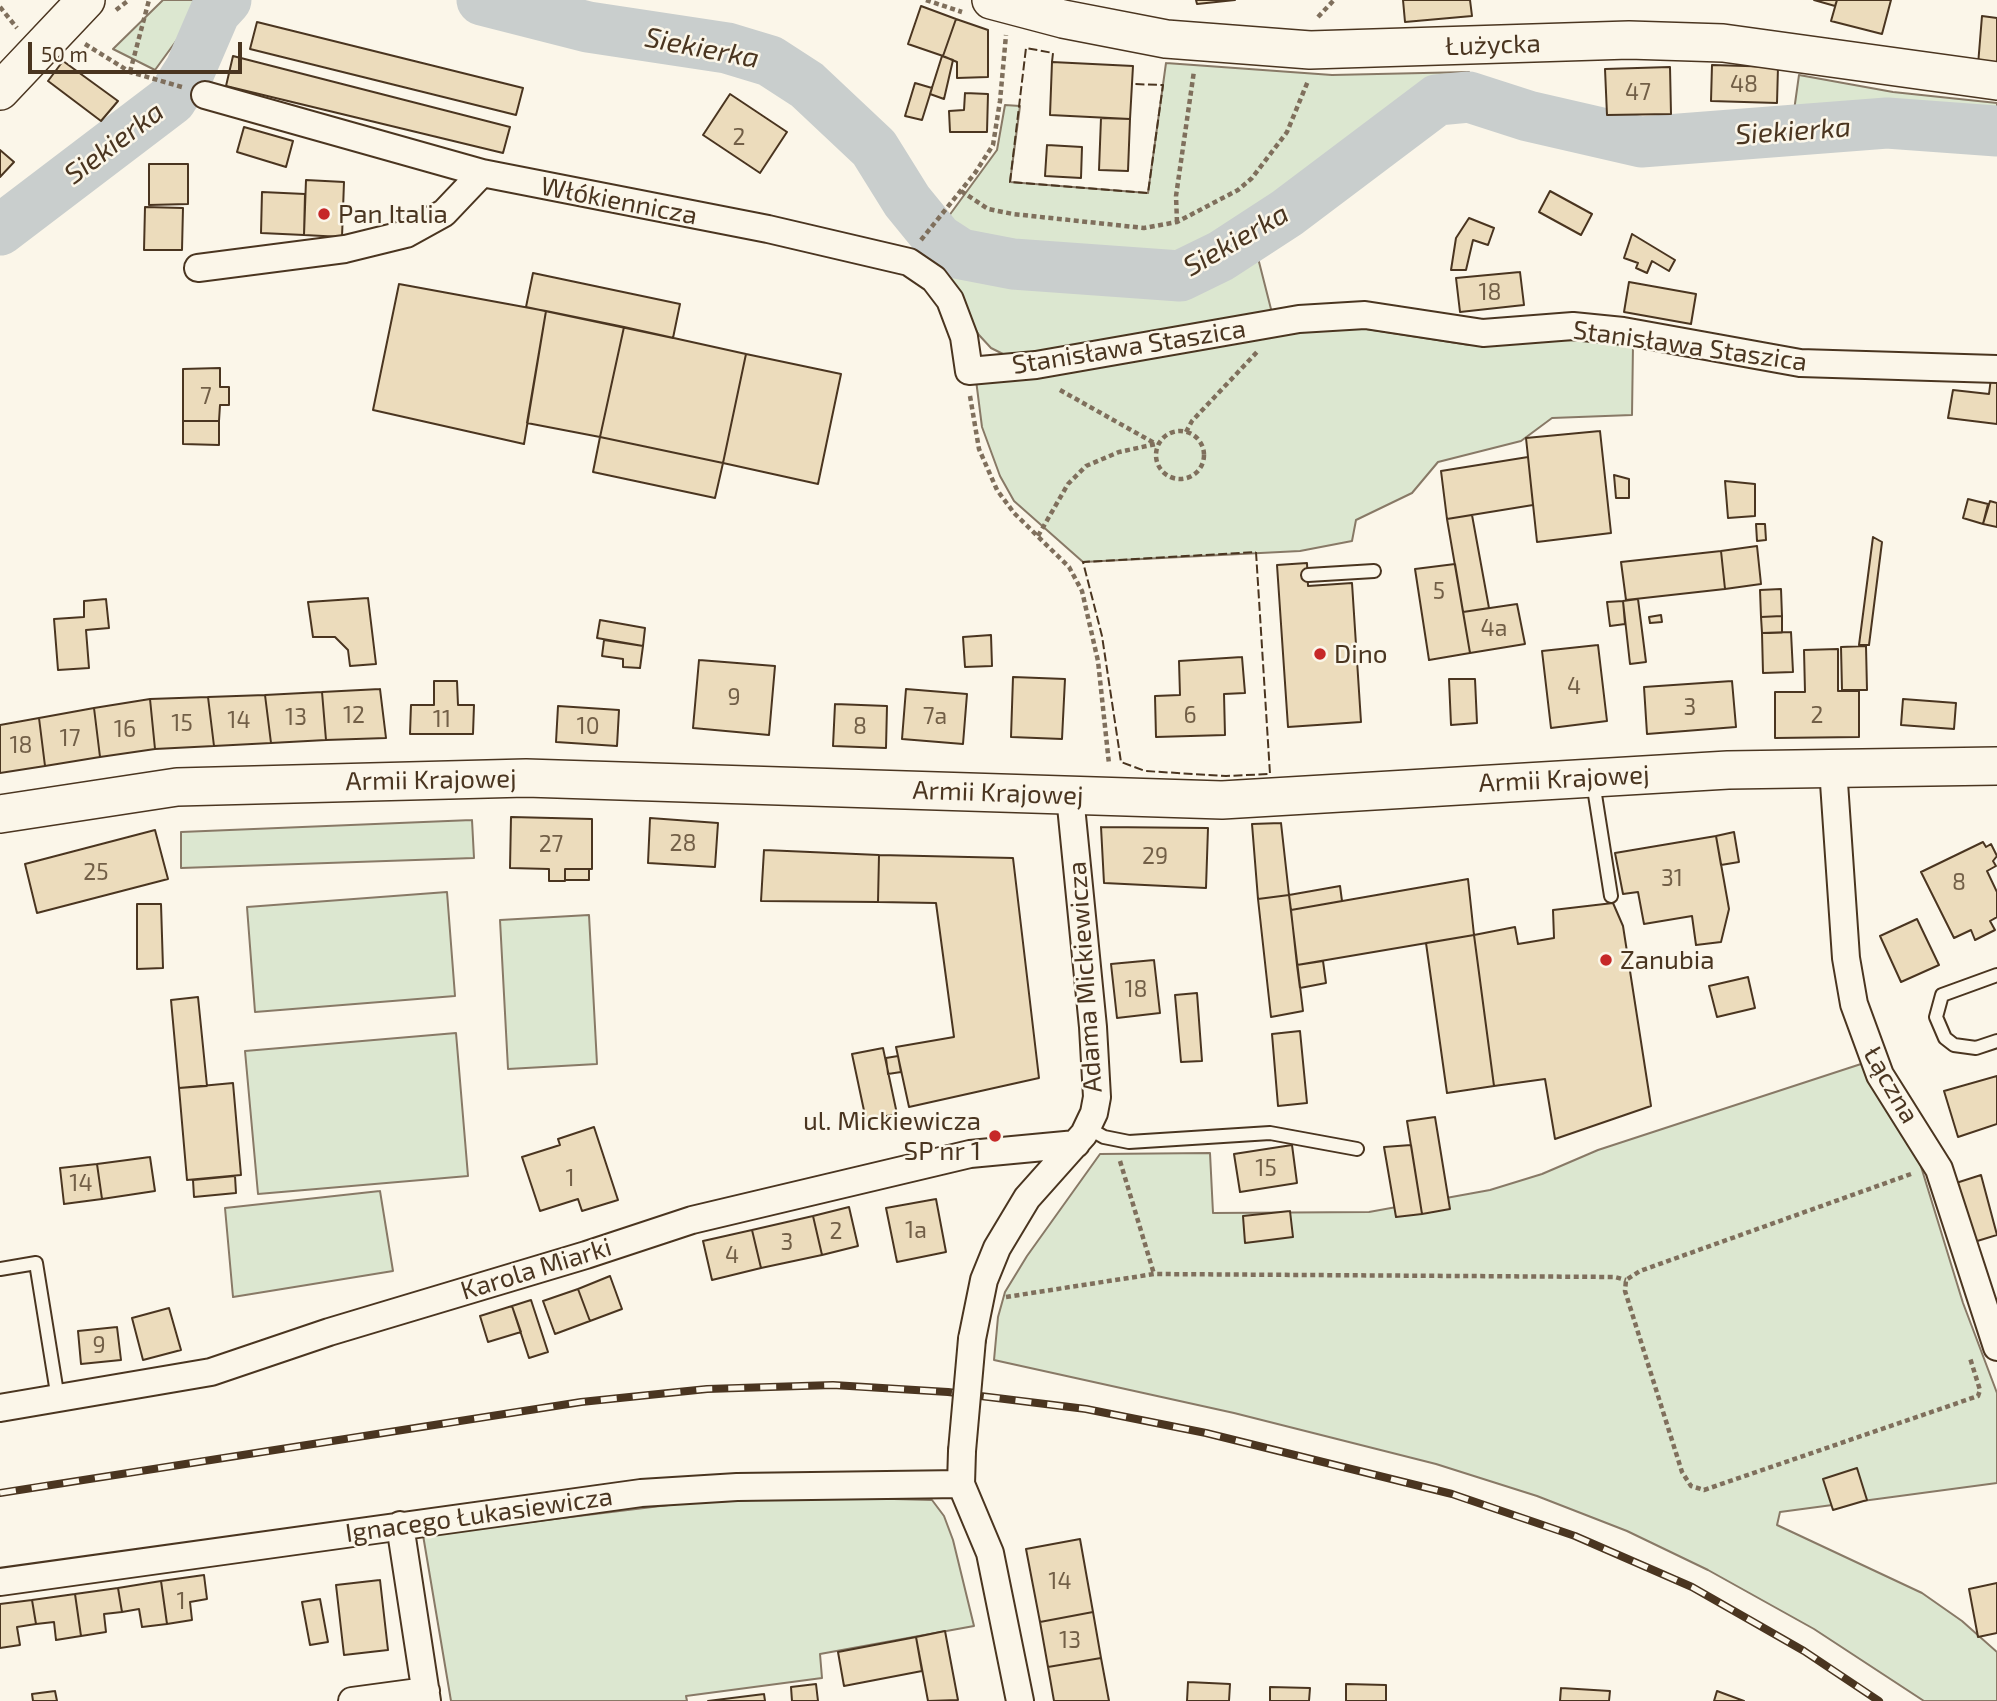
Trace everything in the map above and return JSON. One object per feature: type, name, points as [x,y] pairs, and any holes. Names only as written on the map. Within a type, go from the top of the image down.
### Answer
[{"type":"main road","points":[[0,91],[86,0]]},
{"type":"main road","name":"Łużycka","points":[[999,14],[1063,19],[1166,39],[1310,50],[1629,40],[1723,43],[1997,80]]},
{"type":"main road","name":"Armii Krajowej","points":[[0,814],[177,787],[526,778],[1222,800],[1592,778],[1833,768],[1997,766]]},
{"type":"street","name":"Włókiennicza","points":[[205,95],[482,173],[768,229],[909,262],[934,279],[950,300],[964,337],[968,371]]},
{"type":"street","points":[[198,268],[345,249],[406,234],[444,213],[482,173]]},
{"type":"street","name":"Stanisława Staszica","points":[[968,371],[1036,365],[1336,315],[1390,317],[1483,333],[1573,326],[1623,331],[1800,363],[1997,369]]},
{"type":"street","name":"Łączna","points":[[1833,768],[1846,958],[1854,1004],[1871,1057],[1883,1082],[1939,1169],[1997,1347]]},
{"type":"street","name":"Adama Mickiewicza","points":[[1020,1701],[994,1565],[961,1484],[962,1451],[972,1339],[984,1280],[997,1248],[1027,1198],[1089,1136],[1097,1097],[1093,1027],[1070,796]]},
{"type":"street","name":"Karola Miarki","points":[[0,1408],[211,1372],[329,1332],[586,1255],[692,1220],[970,1154],[1089,1136]]},
{"type":"street","name":"Ignacego Łukasiewicza","points":[[0,1582],[641,1493],[737,1487],[961,1484]]},
{"type":"street","points":[[352,1701],[426,1696],[400,1525]]},
{"type":"lane","points":[[1308,575],[1374,571]]},
{"type":"lane","points":[[1592,778],[1611,896]]},
{"type":"lane","points":[[1997,975],[1942,995],[1936,1017],[1944,1038],[1954,1045],[1976,1048],[1997,1041]]},
{"type":"lane","points":[[1089,1136],[1142,1143],[1270,1133],[1357,1149]]},
{"type":"lane","points":[[0,1269],[36,1263],[58,1399]]},
{"type":"path","points":[[130,72],[149,0]]},
{"type":"path","points":[[1317,19],[1334,0]]},
{"type":"path","points":[[0,8],[12,24]]},
{"type":"path","points":[[918,244],[984,162],[995,138],[999,14]]},
{"type":"path","points":[[79,39],[130,72],[205,95]]},
{"type":"path","points":[[1177,222],[1176,196],[1196,60]]},
{"type":"path","points":[[961,191],[988,209],[1013,214],[1144,228],[1177,222],[1238,190],[1264,166],[1298,111],[1309,76]]},
{"type":"path","points":[[1186,432],[1192,421],[1253,360],[1259,348]]},
{"type":"path","points":[[968,371],[972,414],[984,463],[1006,504],[1069,566],[1087,604],[1106,714],[1109,776]]},
{"type":"path","points":[[1054,384],[1157,444]]},
{"type":"path","points":[[1038,536],[1062,492],[1086,466],[1119,452],[1157,444],[1167,435],[1186,432],[1199,440],[1204,453],[1202,466],[1191,477],[1177,479],[1163,473],[1156,459],[1157,444]]},
{"type":"path","points":[[1089,1136],[1124,1169],[1154,1275]]},
{"type":"path","points":[[995,1299],[1154,1275],[1615,1277],[1626,1280],[1640,1271],[1915,1172],[1918,1184]]},
{"type":"path","points":[[1626,1280],[1625,1291],[1682,1472],[1687,1482],[1696,1489],[1704,1490],[1771,1468],[1978,1396],[1980,1390],[1968,1351]]},
{"type":"green space","points":[[163,0],[206,0],[155,70],[113,49]]},
{"type":"green space","points":[[1166,63],[1332,75],[1469,72],[1458,84],[1418,95],[1267,214],[1217,247],[1189,259],[1146,266],[1098,257],[1005,252],[967,239],[943,224],[997,150],[1005,105],[1020,106],[1010,182],[1148,193]]},
{"type":"green space","points":[[1799,75],[1893,92],[1997,103],[1997,121],[1899,115],[1792,125]]},
{"type":"green space","points":[[1257,254],[1272,313],[1087,348],[1005,355],[991,348],[979,335],[930,260],[999,274],[1163,289],[1202,281]]},
{"type":"green space","points":[[1360,328],[1470,345],[1529,339],[1633,345],[1632,415],[1552,418],[1521,441],[1438,462],[1412,493],[1356,520],[1352,541],[1300,551],[1083,562],[1014,501],[1000,476],[982,427],[976,380],[1294,331]]},
{"type":"green space","points":[[472,820],[474,858],[181,868],[181,832]]},
{"type":"green space","points":[[447,892],[455,996],[255,1012],[247,907]]},
{"type":"green space","points":[[589,915],[597,1064],[508,1069],[500,920]]},
{"type":"green space","points":[[456,1033],[468,1176],[258,1194],[245,1051]]},
{"type":"green space","points":[[1861,1064],[1915,1147],[1963,1303],[1997,1393],[1997,1483],[1780,1512],[1777,1525],[1922,1593],[1962,1621],[1997,1652],[1997,1701],[1924,1701],[1814,1629],[1708,1570],[1627,1531],[1537,1496],[1436,1464],[1234,1413],[994,1360],[998,1317],[1005,1292],[1027,1256],[1100,1154],[1210,1153],[1213,1213],[1369,1212],[1490,1190],[1542,1174],[1598,1150]]},
{"type":"green space","points":[[380,1191],[393,1271],[233,1297],[225,1208]]},
{"type":"green space","points":[[817,1497],[932,1500],[944,1516],[953,1540],[974,1626],[820,1654],[822,1678],[686,1696],[687,1701],[451,1701],[423,1535],[685,1503]]},
{"type":"building","points":[[1196,0],[1235,0],[1197,4]]},
{"type":"building","points":[[1403,0],[1470,0],[1472,16],[1405,22]]},
{"type":"building","points":[[1814,0],[1837,0],[1835,6]]},
{"type":"building","points":[[1837,0],[1891,0],[1882,34],[1831,21]]},
{"type":"building","points":[[921,6],[956,19],[943,56],[908,44]]},
{"type":"building","points":[[1982,16],[1997,18],[1997,67],[1978,65]]},
{"type":"building","points":[[956,19],[988,30],[988,77],[957,78],[957,62],[943,56]]},
{"type":"building","points":[[257,22],[523,88],[516,115],[250,49]]},
{"type":"building","points":[[233,56],[510,127],[503,153],[226,86]]},
{"type":"building","points":[[942,56],[953,60],[944,99],[930,94]]},
{"type":"building","points":[[63,61],[118,101],[101,121],[48,81]]},
{"type":"building","points":[[1052,62],[1133,66],[1130,119],[1050,115]]},
{"type":"building","points":[[1712,65],[1778,67],[1777,103],[1711,101]]},
{"type":"building","points":[[1670,67],[1671,114],[1607,115],[1605,69]]},
{"type":"building","points":[[915,83],[932,88],[922,120],[905,116]]},
{"type":"building","points":[[965,93],[988,94],[987,132],[950,132],[949,111],[964,110]]},
{"type":"building","points":[[730,94],[787,132],[760,173],[703,135]]},
{"type":"building","points":[[1101,118],[1130,119],[1128,171],[1099,170]]},
{"type":"building","points":[[244,127],[293,141],[286,167],[237,152]]},
{"type":"building","points":[[1047,145],[1082,147],[1081,178],[1045,176]]},
{"type":"building","points":[[0,150],[14,162],[0,177]]},
{"type":"building","points":[[149,164],[188,164],[188,204],[149,205]]},
{"type":"building","name":"Pan Italia","points":[[306,180],[344,182],[342,237],[304,235]]},
{"type":"building","points":[[1550,191],[1592,214],[1581,235],[1539,212]]},
{"type":"building","points":[[262,192],[305,194],[304,235],[261,233]]},
{"type":"building","points":[[145,207],[183,208],[182,250],[144,250]]},
{"type":"building","points":[[1469,218],[1494,228],[1488,245],[1473,240],[1466,270],[1451,270],[1456,238]]},
{"type":"building","points":[[1632,234],[1675,260],[1669,271],[1652,261],[1647,273],[1636,268],[1638,263],[1624,258]]},
{"type":"building","points":[[1520,272],[1524,305],[1460,312],[1456,278]]},
{"type":"building","points":[[533,273],[680,304],[673,338],[526,307]]},
{"type":"building","points":[[1629,282],[1696,294],[1691,324],[1624,312]]},
{"type":"building","points":[[399,284],[546,311],[524,444],[373,410]]},
{"type":"building","points":[[546,311],[624,327],[600,437],[527,423]]},
{"type":"building","points":[[624,327],[746,354],[723,463],[600,437]]},
{"type":"building","points":[[746,354],[841,374],[818,484],[723,463]]},
{"type":"building","points":[[220,368],[220,387],[229,387],[229,405],[220,405],[219,421],[183,421],[183,369]]},
{"type":"building","points":[[1991,378],[1997,379],[1997,424],[1948,418],[1953,390],[1989,394]]},
{"type":"building","points":[[183,421],[219,421],[219,445],[183,444]]},
{"type":"building","points":[[1600,431],[1611,533],[1537,542],[1526,438]]},
{"type":"building","points":[[600,437],[723,463],[715,498],[593,472]]},
{"type":"building","points":[[1528,457],[1533,505],[1447,519],[1441,471]]},
{"type":"building","points":[[1614,475],[1629,479],[1629,498],[1616,498]]},
{"type":"building","points":[[1725,481],[1755,484],[1755,516],[1728,518]]},
{"type":"building","points":[[1968,499],[1988,504],[1983,524],[1963,518]]},
{"type":"building","points":[[1990,501],[1997,503],[1997,527],[1983,524]]},
{"type":"building","points":[[1472,515],[1489,608],[1463,612],[1447,519]]},
{"type":"building","points":[[1756,524],[1765,524],[1766,540],[1757,541]]},
{"type":"building","points":[[1873,537],[1882,542],[1869,645],[1859,645]]},
{"type":"building","points":[[1757,546],[1761,584],[1725,589],[1721,551]]},
{"type":"building","points":[[1721,551],[1725,589],[1626,600],[1621,562]]},
{"type":"building","name":"Dino","points":[[1307,563],[1308,586],[1352,583],[1361,722],[1288,727],[1277,565]]},
{"type":"building","points":[[1455,564],[1470,653],[1429,660],[1415,569]]},
{"type":"building","points":[[1781,589],[1782,616],[1761,617],[1760,590]]},
{"type":"building","points":[[368,598],[376,664],[350,666],[348,650],[335,637],[313,637],[308,602]]},
{"type":"building","points":[[106,599],[109,628],[86,630],[89,668],[58,670],[54,619],[84,617],[84,601]]},
{"type":"building","points":[[1638,599],[1646,662],[1630,664],[1623,601]]},
{"type":"building","points":[[1623,601],[1625,624],[1610,626],[1607,602]]},
{"type":"building","points":[[1517,604],[1525,644],[1470,653],[1463,612]]},
{"type":"building","points":[[1661,615],[1662,622],[1650,623],[1649,617]]},
{"type":"building","points":[[1782,616],[1782,633],[1762,633],[1761,617]]},
{"type":"building","points":[[600,620],[645,628],[643,646],[597,638]]},
{"type":"building","points":[[1791,632],[1793,672],[1763,673],[1762,633]]},
{"type":"building","points":[[991,635],[992,666],[965,667],[963,637]]},
{"type":"building","points":[[604,640],[643,646],[640,668],[623,667],[623,659],[602,656]]},
{"type":"building","points":[[1598,645],[1607,721],[1551,728],[1542,651]]},
{"type":"building","points":[[1866,646],[1867,690],[1842,690],[1841,647]]},
{"type":"building","points":[[1838,649],[1838,691],[1859,691],[1859,737],[1775,738],[1775,692],[1805,692],[1804,650]]},
{"type":"building","points":[[1242,657],[1245,693],[1224,694],[1225,735],[1156,737],[1155,696],[1180,695],[1179,661]]},
{"type":"building","points":[[699,660],[775,666],[769,735],[693,728]]},
{"type":"building","points":[[1013,677],[1065,679],[1062,739],[1011,737]]},
{"type":"building","points":[[1449,679],[1475,679],[1477,723],[1451,725]]},
{"type":"building","points":[[434,681],[457,681],[458,705],[474,705],[473,734],[410,734],[411,705],[434,705]]},
{"type":"building","points":[[1732,681],[1736,727],[1647,734],[1644,687]]},
{"type":"building","points":[[380,689],[386,738],[326,740],[322,692]]},
{"type":"building","points":[[906,689],[967,694],[963,744],[902,739]]},
{"type":"building","points":[[322,692],[326,740],[271,743],[265,695]]},
{"type":"building","points":[[265,695],[271,743],[214,746],[208,697]]},
{"type":"building","points":[[208,697],[214,746],[155,749],[150,699]]},
{"type":"building","points":[[150,699],[155,749],[100,757],[94,708]]},
{"type":"building","points":[[1903,699],[1956,703],[1954,729],[1901,725]]},
{"type":"building","points":[[835,704],[887,706],[886,748],[833,746]]},
{"type":"building","points":[[558,706],[619,710],[617,746],[556,742]]},
{"type":"building","points":[[94,708],[100,757],[45,766],[39,718]]},
{"type":"building","points":[[39,718],[45,766],[0,773],[0,725]]},
{"type":"building","points":[[511,817],[592,819],[592,869],[565,869],[565,881],[549,881],[549,869],[510,868]]},
{"type":"building","points":[[650,818],[718,823],[715,867],[648,863]]},
{"type":"building","points":[[1281,823],[1289,895],[1258,899],[1252,824]]},
{"type":"building","points":[[1101,827],[1208,828],[1206,888],[1104,883]]},
{"type":"building","points":[[155,830],[168,879],[37,913],[25,864]]},
{"type":"building","points":[[1734,832],[1739,862],[1721,865],[1716,836]]},
{"type":"building","points":[[1716,836],[1729,909],[1721,942],[1696,945],[1692,916],[1644,924],[1638,892],[1623,894],[1615,853]]},
{"type":"building","points":[[1983,842],[1986,847],[1991,844],[1997,856],[1993,861],[1996,866],[1987,871],[1997,892],[1997,917],[1990,921],[1995,930],[1975,940],[1971,930],[1954,938],[1921,872]]},
{"type":"building","points":[[764,850],[879,855],[878,902],[761,901]]},
{"type":"building","points":[[879,855],[1013,858],[1039,1078],[909,1107],[896,1047],[954,1037],[936,903],[878,902]]},
{"type":"building","points":[[565,869],[589,869],[589,880],[565,880]]},
{"type":"building","points":[[1468,879],[1474,935],[1297,965],[1291,910]]},
{"type":"building","points":[[1340,886],[1342,901],[1291,910],[1289,895]]},
{"type":"building","points":[[1289,895],[1303,1011],[1271,1017],[1258,899]]},
{"type":"building","points":[[1613,903],[1623,926],[1651,1106],[1555,1139],[1545,1079],[1494,1086],[1474,935],[1515,927],[1518,944],[1554,938],[1553,910]]},
{"type":"building","points":[[137,904],[161,904],[163,968],[137,969]]},
{"type":"building","points":[[1917,919],[1939,965],[1901,982],[1880,936]]},
{"type":"building","points":[[1474,935],[1494,1086],[1447,1093],[1426,943]]},
{"type":"building","points":[[1154,960],[1160,1013],[1117,1018],[1111,964]]},
{"type":"building","points":[[1323,961],[1326,983],[1300,988],[1297,965]]},
{"type":"building","points":[[1748,977],[1755,1008],[1717,1017],[1709,986]]},
{"type":"building","points":[[1197,993],[1202,1061],[1181,1062],[1175,995]]},
{"type":"building","points":[[198,997],[207,1086],[179,1088],[171,1000]]},
{"type":"building","points":[[1300,1031],[1307,1103],[1278,1106],[1272,1034]]},
{"type":"building","points":[[883,1048],[897,1114],[866,1120],[852,1054]]},
{"type":"building","points":[[898,1056],[901,1072],[888,1074],[886,1058]]},
{"type":"building","points":[[1997,1076],[1997,1124],[1958,1137],[1944,1091]]},
{"type":"building","points":[[233,1083],[241,1175],[187,1180],[179,1088]]},
{"type":"building","points":[[1435,1117],[1450,1209],[1422,1214],[1407,1121]]},
{"type":"building","points":[[594,1127],[618,1200],[582,1211],[578,1199],[540,1211],[522,1157],[560,1145],[558,1139]]},
{"type":"building","points":[[1292,1145],[1297,1183],[1240,1192],[1234,1154]]},
{"type":"building","points":[[1411,1145],[1422,1214],[1396,1217],[1384,1147]]},
{"type":"building","points":[[150,1157],[155,1191],[102,1199],[97,1164]]},
{"type":"building","points":[[97,1164],[102,1199],[64,1204],[60,1168]]},
{"type":"building","points":[[1981,1175],[1997,1235],[1974,1242],[1956,1183]]},
{"type":"building","points":[[235,1176],[236,1193],[194,1197],[193,1180]]},
{"type":"building","points":[[936,1199],[946,1252],[897,1262],[886,1208]]},
{"type":"building","points":[[849,1207],[858,1246],[822,1255],[813,1216]]},
{"type":"building","points":[[1290,1211],[1293,1237],[1245,1243],[1243,1216]]},
{"type":"building","points":[[813,1216],[822,1255],[761,1268],[752,1230]]},
{"type":"building","points":[[752,1230],[761,1268],[712,1280],[703,1241]]},
{"type":"building","points":[[610,1276],[622,1309],[590,1321],[578,1289]]},
{"type":"building","points":[[578,1289],[590,1321],[555,1334],[543,1301]]},
{"type":"building","points":[[531,1300],[548,1352],[529,1358],[512,1306]]},
{"type":"building","points":[[512,1306],[521,1332],[488,1342],[480,1316]]},
{"type":"building","points":[[169,1308],[181,1350],[143,1360],[132,1318]]},
{"type":"building","points":[[117,1327],[121,1360],[81,1364],[78,1331]]},
{"type":"building","points":[[1857,1468],[1867,1500],[1833,1510],[1823,1479]]},
{"type":"building","points":[[1080,1539],[1093,1612],[1040,1622],[1026,1549]]},
{"type":"building","points":[[204,1575],[207,1599],[190,1602],[192,1620],[167,1624],[161,1581]]},
{"type":"building","points":[[380,1580],[388,1650],[344,1655],[336,1585]]},
{"type":"building","points":[[161,1581],[167,1624],[142,1627],[139,1609],[122,1612],[118,1588]]},
{"type":"building","points":[[1997,1583],[1997,1633],[1978,1637],[1969,1589]]},
{"type":"building","points":[[118,1588],[122,1612],[104,1614],[106,1632],[81,1636],[75,1594]]},
{"type":"building","points":[[75,1594],[81,1636],[56,1640],[54,1622],[36,1624],[32,1600]]},
{"type":"building","points":[[320,1599],[328,1642],[310,1645],[302,1602]]},
{"type":"building","points":[[32,1600],[36,1624],[17,1627],[20,1645],[0,1648],[0,1604]]},
{"type":"building","points":[[1093,1612],[1101,1658],[1048,1667],[1040,1622]]},
{"type":"building","points":[[945,1631],[958,1700],[928,1701],[916,1637]]},
{"type":"building","points":[[916,1637],[922,1671],[844,1686],[838,1652]]},
{"type":"building","points":[[1101,1658],[1109,1701],[1054,1701],[1048,1667]]},
{"type":"building","points":[[1188,1682],[1230,1684],[1229,1701],[1187,1701]]},
{"type":"building","points":[[816,1684],[818,1701],[792,1701],[791,1687]]},
{"type":"building","points":[[1346,1684],[1386,1685],[1386,1701],[1346,1701]]},
{"type":"building","points":[[1270,1687],[1310,1688],[1309,1701],[1270,1701]]},
{"type":"building","points":[[1561,1688],[1610,1691],[1609,1701],[1560,1701]]},
{"type":"building","points":[[55,1691],[57,1701],[33,1701],[32,1694]]},
{"type":"building","points":[[1717,1691],[1744,1701],[1714,1701]]},
{"type":"building","points":[[764,1694],[765,1701],[708,1701]]},
{"type":"waterway","name":"Siekierka","points":[[0,230],[171,100],[190,70],[215,12],[226,0]]},
{"type":"waterway","name":"Siekierka","points":[[482,0],[588,27],[727,48],[770,61],[807,85],[874,148],[907,201],[938,239],[961,254],[1013,264],[1180,276],[1221,256],[1287,213],[1437,100],[1469,97],[1528,116],[1641,142],[1887,123],[1997,131]]},
{"type":"railway","points":[[0,1493],[581,1402],[707,1389],[833,1385],[948,1392],[1086,1409],[1206,1433],[1452,1494],[1575,1536],[1692,1587],[1804,1651],[1879,1701]]},
{"type":"fence","points":[[1052,62],[1053,53],[1026,48],[1010,182],[1148,193],[1163,85],[1132,84]]},
{"type":"fence","points":[[1256,552],[1270,774],[1226,776],[1145,771],[1121,762],[1102,636],[1083,562],[1256,552]]},
{"type":"place","name":"Pan Italia","points":[[324,214]]},
{"type":"place","name":"Dino","points":[[1320,654]]},
{"type":"place","name":"Zanubia","points":[[1606,960]]},
{"type":"place","name":"ul. Mickiewicza SP nr 1","points":[[995,1136]]}]
